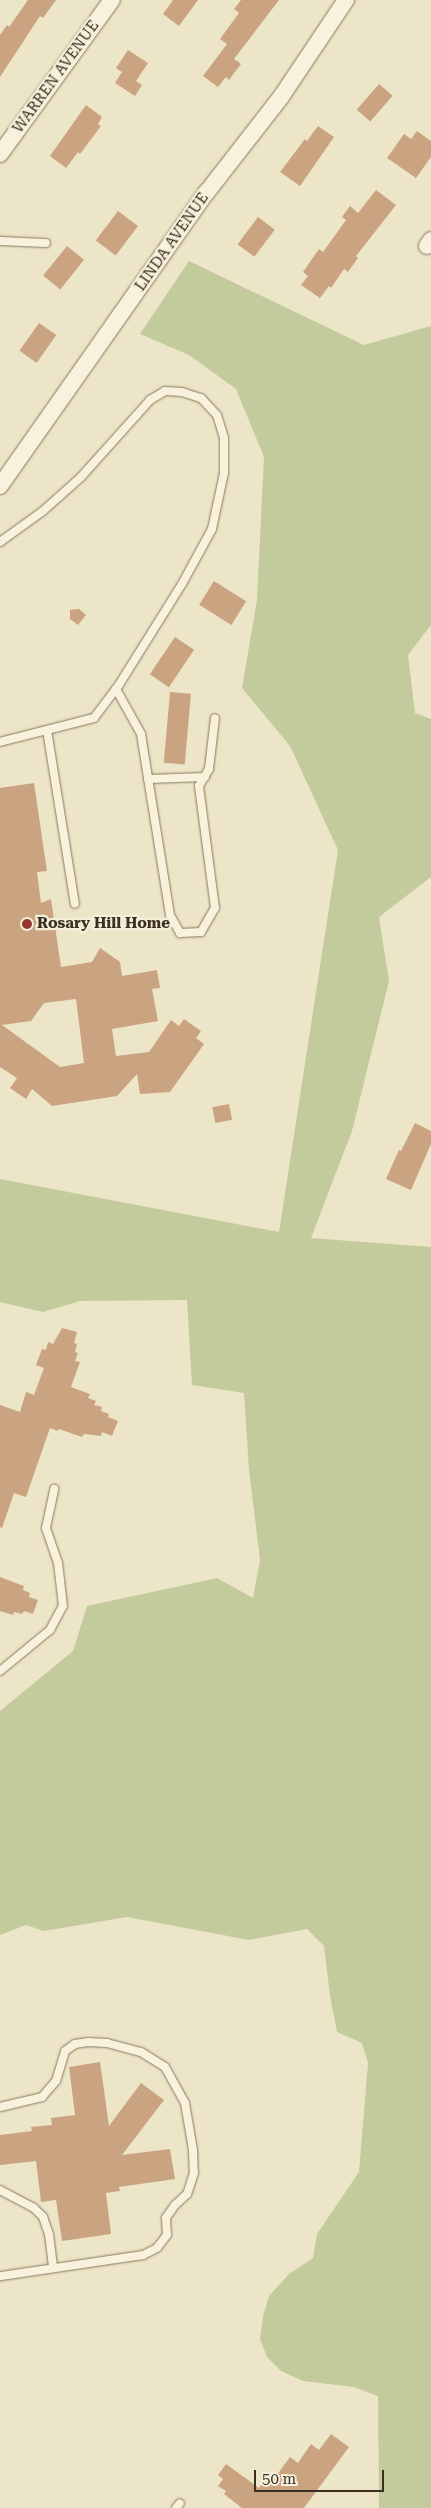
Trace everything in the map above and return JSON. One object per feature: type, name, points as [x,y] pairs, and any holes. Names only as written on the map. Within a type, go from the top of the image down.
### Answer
[{"type":"street","name":"WARREN AVENUE","points":[[0,154],[112,0]]},
{"type":"street","name":"LINDA AVENUE","points":[[0,486],[207,192],[281,97],[346,0]]},
{"type":"lane","points":[[0,241],[46,243]]},
{"type":"lane","points":[[0,542],[42,511],[81,477],[150,400],[165,391],[182,392],[201,398],[217,415],[224,438],[224,473],[212,529],[182,584],[116,689],[94,718],[0,742]]},
{"type":"lane","points":[[116,689],[141,734],[170,914],[180,933],[201,932],[215,908],[199,786],[209,769],[215,718]]},
{"type":"lane","points":[[47,730],[76,904]]},
{"type":"lane","points":[[148,779],[205,777]]},
{"type":"lane","points":[[0,1671],[50,1630],[63,1606],[58,1563],[46,1528],[54,1489]]},
{"type":"lane","points":[[0,2107],[42,2098],[56,2081],[66,2051],[75,2044],[88,2042],[107,2043],[141,2052],[165,2067],[185,2103],[193,2150],[194,2173],[187,2194],[175,2205],[166,2218],[167,2235],[158,2248],[143,2255],[0,2276]]},
{"type":"lane","points":[[0,2190],[34,2208],[42,2217],[49,2234],[53,2268]]},
{"type":"green space","points":[[189,261],[364,345],[431,326],[431,625],[408,655],[415,713],[431,719],[431,877],[379,917],[389,981],[352,1131],[311,1238],[431,1247],[431,2508],[379,2508],[378,2396],[354,2387],[303,2381],[281,2371],[267,2357],[260,2339],[263,2316],[269,2296],[289,2274],[313,2258],[317,2234],[359,2172],[368,2063],[362,2043],[337,2032],[330,1996],[324,1946],[307,1929],[249,1940],[127,1917],[44,1931],[26,1925],[0,1935],[0,1711],[73,1651],[87,1606],[217,1578],[253,1598],[260,1560],[249,1470],[244,1393],[192,1385],[187,1300],[80,1301],[43,1312],[0,1302],[0,1179],[279,1232],[338,850],[290,746],[242,688],[257,600],[264,457],[236,389],[189,355],[140,334]]},
{"type":"building","points":[[28,0],[56,0],[43,18],[40,16],[0,77],[0,35],[7,25],[9,27]]},
{"type":"building","points":[[173,0],[198,0],[179,26],[163,14]]},
{"type":"building","points":[[241,0],[279,0],[234,59],[241,64],[229,80],[226,77],[218,87],[203,76],[227,44],[220,39],[239,13],[234,9]]},
{"type":"building","points":[[128,50],[148,63],[136,81],[142,85],[135,96],[115,83],[122,72],[116,68]]},
{"type":"building","points":[[379,84],[393,96],[370,121],[357,110]]},
{"type":"building","points":[[86,105],[102,117],[98,124],[101,126],[80,154],[78,152],[66,168],[50,156]]},
{"type":"building","points":[[318,126],[334,137],[300,186],[280,172],[305,139],[307,141]]},
{"type":"building","points":[[417,131],[431,141],[431,157],[416,178],[387,158],[404,134],[411,139]]},
{"type":"building","points":[[376,190],[396,205],[356,256],[358,258],[348,272],[344,269],[331,288],[329,286],[320,298],[301,285],[308,276],[303,272],[319,249],[323,252],[346,220],[342,217],[350,206],[358,213]]},
{"type":"building","points":[[118,211],[138,226],[116,256],[96,241]]},
{"type":"building","points":[[258,217],[275,230],[254,257],[238,244]]},
{"type":"building","points":[[67,246],[84,260],[60,289],[43,276]]},
{"type":"building","points":[[39,323],[56,335],[37,363],[19,351]]},
{"type":"building","points":[[214,581],[246,601],[231,625],[199,605]]},
{"type":"building","points":[[79,609],[86,615],[78,625],[70,619],[70,610]]},
{"type":"building","points":[[175,637],[194,650],[169,687],[150,674]]},
{"type":"building","points":[[170,692],[191,694],[185,765],[164,763]]},
{"type":"building","name":"Rosary Hill Home","points":[[34,783],[47,871],[37,872],[41,903],[51,899],[61,967],[92,962],[100,948],[120,962],[122,976],[157,970],[160,988],[152,989],[158,1021],[112,1029],[116,1056],[149,1052],[171,1020],[179,1026],[184,1019],[201,1031],[196,1038],[204,1044],[170,1092],[140,1094],[137,1074],[117,1096],[52,1106],[32,1089],[26,1099],[10,1088],[17,1078],[0,1067],[0,788]],"holes":[[[76,999],[84,1063],[60,1067],[2,1025],[31,1021],[44,1003]]]},
{"type":"building","points":[[229,1104],[232,1120],[215,1123],[212,1107]]},
{"type":"building","points":[[415,1123],[431,1131],[431,1144],[411,1190],[386,1179],[399,1150],[401,1151]]},
{"type":"building","points":[[62,1328],[77,1332],[74,1343],[77,1344],[75,1352],[78,1353],[75,1361],[80,1362],[71,1387],[90,1394],[88,1398],[96,1401],[94,1405],[102,1407],[101,1411],[109,1414],[108,1417],[118,1421],[112,1436],[102,1432],[101,1436],[84,1434],[82,1437],[50,1428],[26,1497],[14,1493],[2,1528],[0,1527],[0,1405],[20,1412],[26,1392],[34,1395],[44,1368],[36,1365],[42,1349],[46,1350],[48,1342],[53,1344]]},
{"type":"building","points":[[0,1577],[24,1586],[23,1590],[30,1593],[29,1597],[38,1600],[33,1614],[24,1611],[22,1614],[14,1612],[13,1615],[0,1611]]},
{"type":"building","points":[[100,2062],[109,2126],[141,2083],[164,2100],[122,2155],[170,2149],[175,2179],[119,2187],[120,2191],[106,2193],[111,2234],[62,2241],[56,2200],[41,2202],[36,2161],[0,2165],[0,2135],[32,2131],[31,2127],[52,2125],[51,2118],[75,2115],[69,2067]]},
{"type":"building","points":[[331,2434],[349,2447],[304,2508],[242,2508],[224,2494],[226,2491],[218,2486],[223,2479],[218,2475],[226,2464],[259,2488],[268,2475],[274,2479],[290,2457],[298,2463],[311,2444],[319,2450]]},
{"type":"place","name":"Rosary Hill Home","points":[[27,924]]}]
